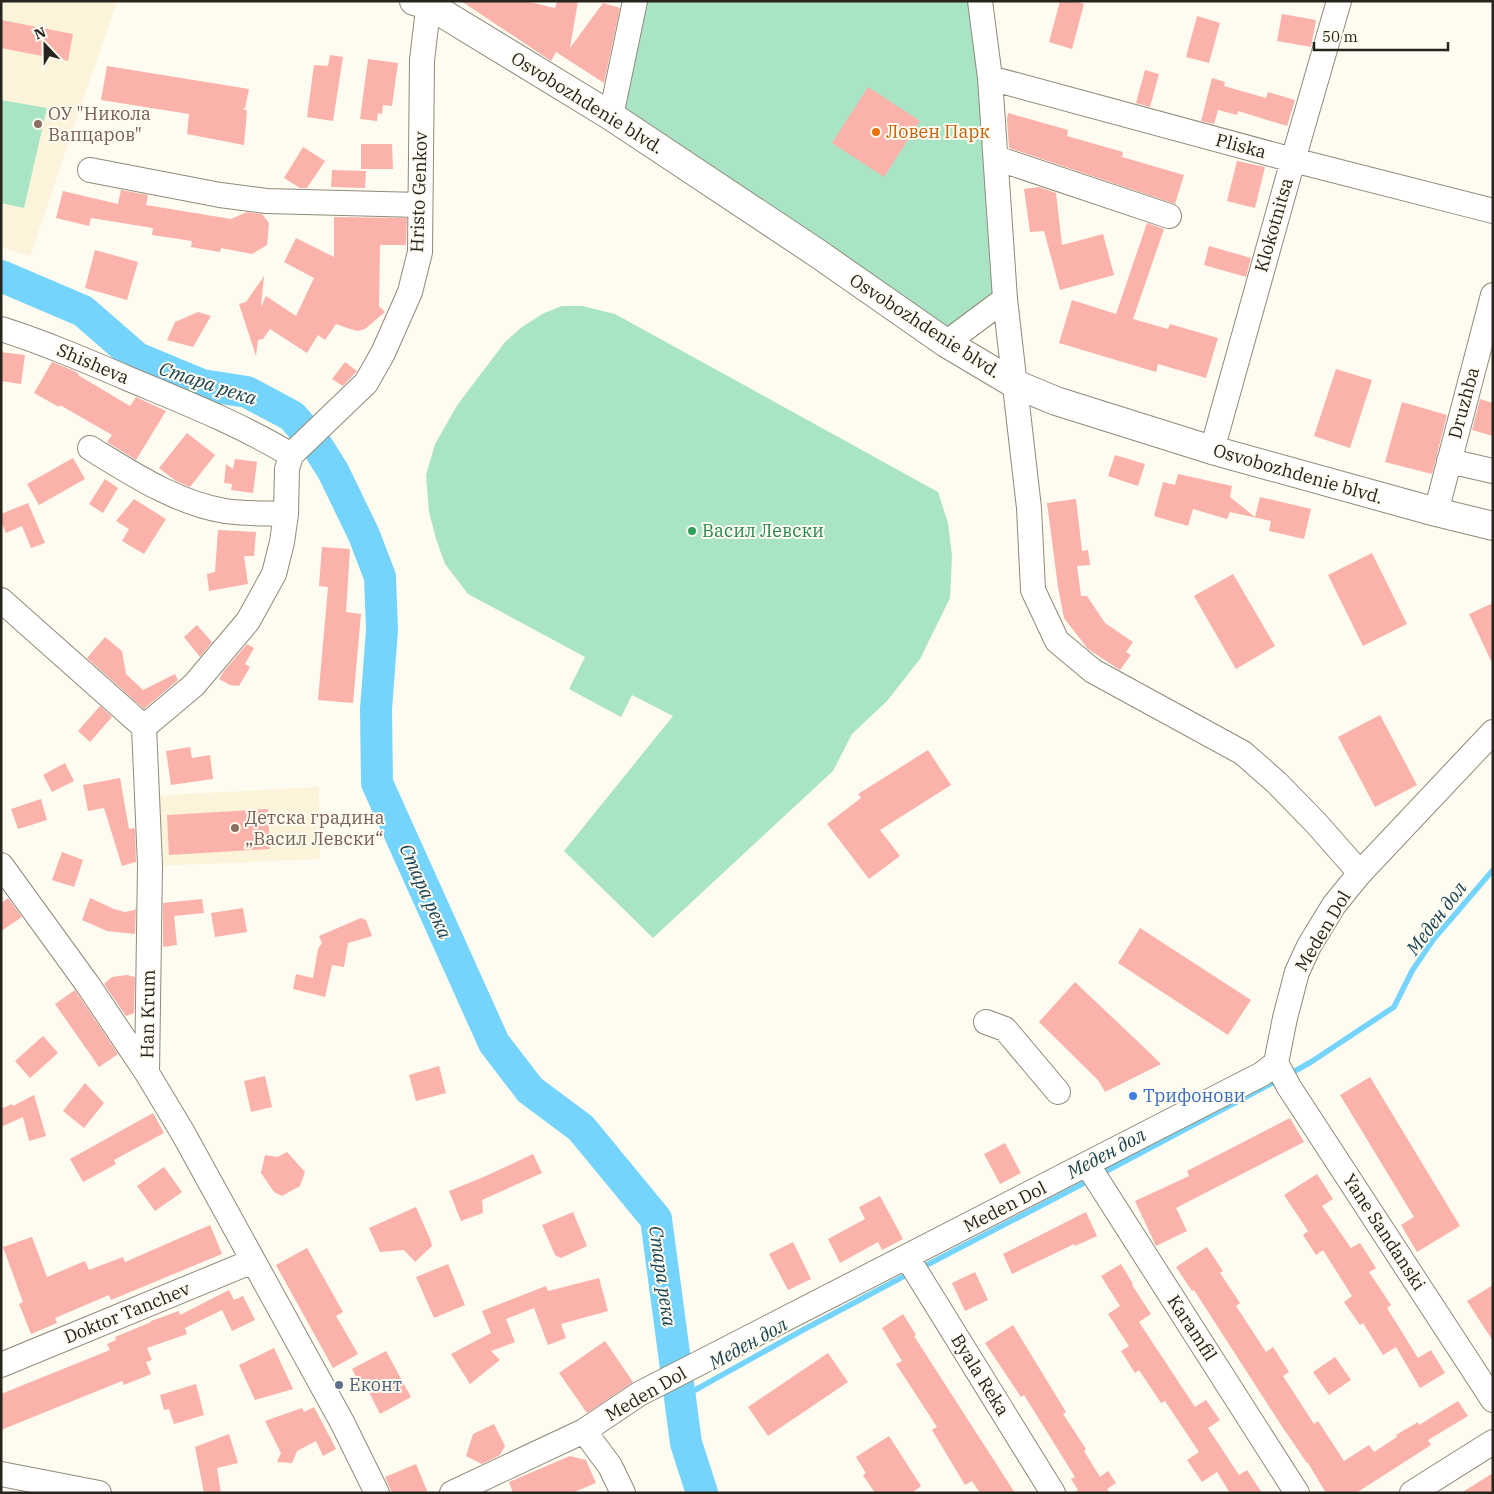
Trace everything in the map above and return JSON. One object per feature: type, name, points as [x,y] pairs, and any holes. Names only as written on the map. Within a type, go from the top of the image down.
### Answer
[{"type":"main road","name":"Osvobozhdenie blvd.","points":[[424,2],[611,116],[825,259],[946,343],[1015,384],[1056,401],[1212,450],[1493,526]]},
{"type":"street","points":[[611,116],[635,1]]},
{"type":"street","points":[[980,1],[990,78],[1005,299],[1029,508],[1033,590],[1057,641],[1093,671],[1243,753],[1277,783],[1360,872]]},
{"type":"street","name":"Klokotnitsa","points":[[1212,450],[1339,1]]},
{"type":"street","name":"Hristo Genkov","points":[[295,452],[366,383],[383,353],[410,292],[420,252],[424,2]]},
{"type":"street","name":"Pliska","points":[[990,78],[1293,160],[1493,211]]},
{"type":"street","points":[[996,158],[1169,216]]},
{"type":"street","points":[[90,170],[266,201],[420,205]]},
{"type":"street","name":"Druzhba","points":[[1436,512],[1493,295]]},
{"type":"street","points":[[946,343],[1005,299]]},
{"type":"street","name":"Shisheva","points":[[1,329],[31,338],[165,394],[295,452]]},
{"type":"street","points":[[90,448],[137,475],[200,505],[226,511],[286,514]]},
{"type":"street","points":[[1,600],[144,727],[194,685],[248,621],[274,574],[282,542],[286,514],[287,469],[295,452]]},
{"type":"street","points":[[1449,461],[1493,471]]},
{"type":"street","name":"Han Krum","points":[[144,727],[150,865],[147,1073],[254,1261],[342,1422],[377,1493]]},
{"type":"street","name":"Meden Dol","points":[[452,1493],[584,1431],[639,1394],[736,1344],[912,1265],[1092,1173],[1262,1074],[1282,1074],[1285,1018],[1297,972],[1334,905],[1360,872],[1493,732]]},
{"type":"street","points":[[1,865],[88,985],[147,1073]]},
{"type":"street","points":[[986,1022],[1005,1029],[1058,1092]]},
{"type":"street","name":"Yane Sandanski","points":[[1282,1074],[1493,1400]]},
{"type":"street","name":"Karamfil","points":[[1092,1173],[1297,1493]]},
{"type":"street","name":"Doktor Tanchev","points":[[1,1365],[254,1261]]},
{"type":"street","name":"Byala Reka","points":[[912,1265],[1053,1493]]},
{"type":"street","points":[[584,1431],[610,1466],[623,1493]]},
{"type":"street","points":[[1412,1493],[1493,1442]]},
{"type":"street","points":[[1,1474],[99,1493]]},
{"type":"shaded area","name":"ОУ \"Никола Вапцаров\"","points":[[1,1],[117,1],[30,256],[1,247]]},
{"type":"shaded area","name":"Детска градина „Васил Левски“","points":[[319,787],[320,859],[154,866],[148,796]]},
{"type":"green space","points":[[635,1],[980,1],[1005,299],[946,343],[611,116]]},
{"type":"green space","points":[[1,100],[47,108],[24,208],[1,203]]},
{"type":"green space","name":"Васил Левски","points":[[562,306],[582,306],[615,314],[938,492],[948,523],[952,556],[950,598],[920,659],[887,701],[852,734],[833,771],[653,938],[564,851],[673,716],[632,695],[621,717],[569,689],[585,657],[468,594],[445,564],[429,512],[426,475],[435,444],[458,404],[505,342],[522,327],[544,313]]},
{"type":"building","points":[[461,1],[525,1],[555,8],[557,1],[578,1],[570,48],[603,3],[620,8],[604,83],[556,52],[551,61]]},
{"type":"building","points":[[1060,1],[1075,1],[1084,4],[1072,49],[1049,42]]},
{"type":"building","points":[[1282,14],[1316,20],[1311,47],[1277,41]]},
{"type":"building","points":[[1197,16],[1220,23],[1209,63],[1186,57]]},
{"type":"building","points":[[1,20],[73,34],[68,61],[1,48]]},
{"type":"building","points":[[330,55],[343,57],[333,121],[307,117],[314,65],[328,66]]},
{"type":"building","points":[[368,59],[398,63],[392,106],[383,105],[382,114],[378,113],[377,121],[360,119]]},
{"type":"building","points":[[107,66],[249,89],[245,108],[242,108],[247,111],[244,145],[187,134],[189,114],[101,100]]},
{"type":"building","points":[[1145,70],[1159,74],[1150,107],[1136,103]]},
{"type":"building","points":[[1212,78],[1225,82],[1224,86],[1266,98],[1268,92],[1295,100],[1287,126],[1238,111],[1237,115],[1218,110],[1214,124],[1201,121]]},
{"type":"building","name":"Ловен Парк","points":[[868,87],[920,121],[884,177],[832,143]]},
{"type":"building","points":[[1008,113],[1068,130],[1067,136],[1123,152],[1122,157],[1184,175],[1175,204],[1009,148]]},
{"type":"building","points":[[361,144],[392,144],[393,169],[361,169]]},
{"type":"building","points":[[303,147],[325,161],[307,188],[300,188],[284,178]]},
{"type":"building","points":[[1237,161],[1265,167],[1255,208],[1227,201]]},
{"type":"building","points":[[332,170],[366,171],[365,188],[331,187]]},
{"type":"building","points":[[1039,187],[1056,193],[1062,245],[1103,234],[1114,275],[1060,290],[1044,231],[1030,232],[1024,189]]},
{"type":"building","points":[[121,190],[148,195],[146,205],[231,219],[247,212],[262,214],[269,223],[267,245],[252,254],[221,248],[220,252],[191,247],[192,241],[152,235],[153,228],[91,218],[89,226],[56,218],[63,191],[118,204]]},
{"type":"building","points":[[334,217],[407,218],[406,245],[380,245],[379,306],[385,312],[365,329],[358,331],[336,324],[325,340],[318,335],[307,353],[270,329],[263,339],[258,340],[256,356],[239,304],[246,302],[264,276],[261,307],[266,296],[296,316],[314,278],[284,262],[296,238],[334,257]]},
{"type":"building","points":[[1147,223],[1164,229],[1133,319],[1168,329],[1170,324],[1218,338],[1206,378],[1158,364],[1156,372],[1059,343],[1072,300],[1116,314]]},
{"type":"building","points":[[1209,246],[1251,258],[1246,277],[1204,265]]},
{"type":"building","points":[[95,250],[138,262],[127,300],[85,288]]},
{"type":"building","points":[[198,312],[211,316],[193,347],[167,340],[175,322]]},
{"type":"building","points":[[1,352],[25,355],[21,384],[1,381]]},
{"type":"building","points":[[52,362],[72,370],[130,406],[136,397],[166,411],[136,460],[107,442],[112,435],[60,405],[59,407],[34,393]]},
{"type":"building","points":[[345,362],[357,371],[343,386],[332,379]]},
{"type":"building","points":[[1336,369],[1372,380],[1350,448],[1314,436]]},
{"type":"building","points":[[1480,399],[1493,403],[1493,436],[1472,430]]},
{"type":"building","points":[[1402,402],[1447,415],[1432,474],[1385,462]]},
{"type":"building","points":[[187,433],[215,455],[190,487],[176,481],[159,468]]},
{"type":"building","points":[[1115,455],[1145,464],[1138,486],[1108,476]]},
{"type":"building","points":[[73,458],[85,479],[39,505],[27,484]]},
{"type":"building","points":[[235,459],[257,462],[253,493],[231,490],[232,484],[224,483],[226,464],[233,469]]},
{"type":"building","points":[[1178,474],[1232,486],[1230,497],[1255,517],[1260,497],[1311,509],[1304,539],[1269,531],[1271,521],[1230,512],[1227,519],[1193,509],[1188,526],[1154,516],[1163,482],[1175,485]]},
{"type":"building","points":[[105,479],[118,488],[103,513],[89,504]]},
{"type":"building","points":[[134,499],[166,519],[144,554],[122,541],[129,529],[116,521]]},
{"type":"building","points":[[1076,499],[1082,551],[1088,550],[1090,565],[1077,566],[1081,596],[1087,596],[1105,623],[1133,642],[1126,652],[1131,655],[1120,670],[1088,649],[1064,618],[1047,503]]},
{"type":"building","points":[[28,503],[45,543],[31,548],[22,526],[6,533],[1,521],[1,514]]},
{"type":"building","points":[[218,530],[256,532],[254,556],[244,556],[248,584],[209,591],[207,574],[215,572]]},
{"type":"building","points":[[322,547],[350,549],[346,612],[361,614],[353,703],[318,700],[328,587],[319,586]]},
{"type":"building","points":[[1372,553],[1407,624],[1363,646],[1328,575]]},
{"type":"building","points":[[1233,574],[1275,646],[1236,669],[1194,596]]},
{"type":"building","points":[[1493,603],[1493,665],[1469,614]]},
{"type":"building","points":[[197,625],[212,642],[200,657],[184,637]]},
{"type":"building","points":[[105,637],[122,651],[126,674],[143,690],[175,674],[178,680],[144,709],[87,658]]},
{"type":"building","points":[[247,644],[254,648],[245,664],[250,667],[239,686],[230,685],[219,679],[224,671]]},
{"type":"building","points":[[100,706],[112,717],[90,742],[78,731]]},
{"type":"building","points":[[1380,715],[1417,785],[1375,807],[1338,737]]},
{"type":"building","points":[[190,747],[192,758],[210,755],[213,779],[171,785],[166,751]]},
{"type":"building","points":[[928,750],[951,785],[880,830],[900,856],[869,879],[827,824],[861,798],[858,794]]},
{"type":"building","points":[[65,763],[74,781],[52,792],[43,775]]},
{"type":"building","points":[[120,778],[129,829],[135,828],[136,862],[122,866],[104,808],[88,811],[83,785]]},
{"type":"building","points":[[41,799],[47,820],[18,829],[11,809]]},
{"type":"building","points":[[268,809],[270,849],[169,855],[167,815]]},
{"type":"building","points":[[62,852],[83,860],[74,887],[52,880]]},
{"type":"building","points":[[8,898],[22,917],[1,931],[1,903]]},
{"type":"building","points":[[90,898],[125,912],[135,910],[136,906],[135,934],[107,931],[82,920]]},
{"type":"building","points":[[202,899],[204,913],[174,916],[177,945],[163,947],[163,903]]},
{"type":"building","points":[[243,908],[247,932],[215,937],[211,913]]},
{"type":"building","points":[[361,918],[366,920],[372,936],[348,943],[344,967],[332,965],[325,997],[293,989],[296,974],[313,978],[318,949],[322,943],[319,936]]},
{"type":"building","points":[[1140,928],[1251,1000],[1228,1035],[1118,963]]},
{"type":"building","points":[[127,975],[135,977],[134,1013],[126,1016],[104,984],[112,977]]},
{"type":"building","points":[[1075,982],[1161,1064],[1105,1092],[1098,1080],[1039,1022]]},
{"type":"building","points":[[75,990],[118,1054],[99,1067],[55,1004]]},
{"type":"building","points":[[43,1036],[58,1053],[30,1078],[15,1061]]},
{"type":"building","points":[[439,1066],[446,1093],[416,1101],[409,1075]]},
{"type":"building","points":[[265,1076],[272,1107],[251,1112],[244,1081]]},
{"type":"building","points":[[1370,1077],[1460,1226],[1417,1252],[1401,1225],[1414,1217],[1340,1095]]},
{"type":"building","points":[[85,1083],[104,1103],[84,1128],[63,1111]]},
{"type":"building","points":[[34,1095],[46,1136],[29,1141],[23,1117],[1,1127],[1,1109],[12,1104],[13,1106]]},
{"type":"building","points":[[153,1113],[164,1133],[114,1160],[116,1164],[83,1182],[70,1159]]},
{"type":"building","points":[[1290,1118],[1304,1142],[1176,1208],[1187,1231],[1156,1246],[1135,1201],[1189,1176],[1187,1171]]},
{"type":"building","points":[[1005,1143],[1021,1173],[1000,1184],[984,1154]]},
{"type":"building","points":[[287,1152],[305,1172],[300,1186],[282,1196],[274,1192],[261,1173],[265,1155],[277,1157]]},
{"type":"building","points":[[533,1154],[542,1173],[482,1200],[483,1213],[461,1221],[449,1191]]},
{"type":"building","points":[[164,1167],[182,1192],[155,1211],[137,1186]]},
{"type":"building","points":[[1317,1174],[1333,1199],[1322,1206],[1351,1248],[1360,1243],[1376,1268],[1369,1272],[1391,1305],[1387,1308],[1418,1358],[1431,1350],[1445,1373],[1420,1388],[1396,1347],[1383,1355],[1363,1323],[1360,1325],[1344,1302],[1352,1296],[1323,1250],[1316,1255],[1303,1235],[1308,1231],[1284,1195]]},
{"type":"building","points":[[880,1196],[903,1239],[882,1250],[878,1242],[840,1263],[828,1239],[865,1219],[859,1207]]},
{"type":"building","points":[[416,1207],[432,1246],[415,1262],[404,1250],[380,1252],[369,1228]]},
{"type":"building","points":[[573,1212],[587,1246],[561,1258],[555,1255],[542,1225]]},
{"type":"building","points":[[1086,1212],[1097,1236],[1075,1246],[1074,1244],[1012,1274],[1003,1254]]},
{"type":"building","points":[[210,1225],[222,1254],[111,1300],[109,1295],[55,1318],[57,1323],[31,1334],[19,1304],[23,1302],[3,1247],[32,1237],[47,1277],[85,1261],[89,1270],[123,1257],[125,1262]]},
{"type":"building","points":[[793,1242],[811,1279],[788,1290],[769,1254]]},
{"type":"building","points":[[1207,1247],[1223,1271],[1220,1273],[1240,1303],[1236,1306],[1266,1352],[1273,1347],[1289,1372],[1283,1376],[1314,1424],[1318,1421],[1344,1461],[1369,1445],[1374,1452],[1397,1437],[1396,1435],[1418,1422],[1419,1425],[1458,1401],[1468,1416],[1428,1440],[1431,1445],[1356,1493],[1326,1493],[1194,1290],[1192,1291],[1176,1267]]},
{"type":"building","points":[[307,1248],[343,1312],[336,1316],[358,1354],[333,1368],[276,1265]]},
{"type":"building","points":[[448,1264],[465,1305],[434,1318],[416,1277]]},
{"type":"building","points":[[1121,1264],[1151,1314],[1139,1322],[1195,1407],[1206,1400],[1220,1420],[1208,1428],[1239,1475],[1247,1470],[1262,1493],[1230,1493],[1217,1472],[1202,1482],[1187,1460],[1199,1452],[1165,1401],[1161,1403],[1139,1370],[1135,1373],[1121,1351],[1129,1346],[1108,1314],[1120,1306],[1101,1276]]},
{"type":"building","points":[[975,1272],[988,1300],[965,1311],[952,1283]]},
{"type":"building","points":[[599,1278],[608,1311],[561,1324],[566,1338],[548,1345],[534,1308],[506,1319],[515,1342],[491,1351],[500,1360],[470,1384],[451,1354],[491,1333],[482,1311],[546,1286],[548,1291]]},
{"type":"building","points":[[1493,1285],[1493,1341],[1467,1301]]},
{"type":"building","points":[[229,1290],[234,1300],[243,1296],[255,1320],[232,1331],[222,1310],[185,1328],[187,1334],[147,1348],[152,1360],[146,1362],[151,1374],[124,1385],[122,1381],[1,1430],[1,1394],[110,1350],[107,1344],[116,1340],[115,1337],[179,1311],[180,1315]]},
{"type":"building","points":[[903,1314],[916,1335],[914,1336],[1015,1493],[980,1493],[972,1481],[965,1485],[932,1430],[937,1427],[896,1364],[902,1361],[882,1328]]},
{"type":"building","points":[[1013,1325],[1066,1412],[1063,1414],[1086,1449],[1084,1451],[1100,1477],[1108,1471],[1116,1483],[1107,1489],[1110,1493],[1074,1493],[1078,1490],[1071,1479],[1075,1477],[1024,1395],[1021,1397],[985,1343]]},
{"type":"building","points":[[605,1341],[633,1382],[587,1413],[559,1373]]},
{"type":"building","points":[[274,1348],[293,1389],[255,1400],[239,1365]]},
{"type":"building","points":[[386,1351],[411,1397],[380,1414],[367,1388],[363,1390],[352,1369]]},
{"type":"building","points":[[828,1353],[848,1382],[768,1436],[748,1407]]},
{"type":"building","points":[[1335,1357],[1351,1380],[1329,1395],[1313,1372]]},
{"type":"building","points":[[196,1384],[204,1415],[174,1424],[169,1409],[164,1410],[160,1395]]},
{"type":"building","points":[[314,1407],[336,1449],[323,1456],[316,1441],[297,1451],[292,1463],[277,1462],[281,1453],[265,1421],[302,1408],[304,1412]]},
{"type":"building","points":[[494,1424],[505,1446],[500,1455],[482,1464],[466,1456],[473,1434]]},
{"type":"building","points":[[229,1434],[238,1463],[217,1468],[221,1493],[204,1493],[195,1447]]},
{"type":"building","points":[[889,1436],[921,1486],[912,1493],[875,1493],[863,1475],[866,1473],[856,1457]]},
{"type":"building","points":[[570,1456],[586,1460],[596,1483],[572,1493],[513,1493],[509,1482]]},
{"type":"building","points":[[416,1464],[428,1493],[392,1493],[385,1477]]},
{"type":"building","points":[[1493,1473],[1493,1493],[1461,1493]]},
{"type":"waterway","name":"Стара река","points":[[1,276],[83,311],[137,358],[202,385],[247,392],[292,416],[316,444],[333,471],[364,535],[380,577],[382,630],[376,709],[377,783],[494,1043],[530,1090],[581,1128],[656,1219],[686,1443],[702,1493]]},
{"type":"waterway","name":"Меден дол","points":[[1288,1075],[1394,1007],[1412,971],[1433,940],[1493,870]]},
{"type":"waterway","name":"Меден дол","points":[[1101,1174],[1280,1079]]},
{"type":"waterway","name":"Меден дол","points":[[921,1268],[1090,1180]]},
{"type":"waterway","name":"Меден дол","points":[[679,1399],[910,1273]]},
{"type":"place","name":"ОУ \"Никола Вапцаров\"","points":[[38,124]]},
{"type":"place","name":"Ловен Парк","points":[[876,132]]},
{"type":"place","name":"Васил Левски","points":[[692,531]]},
{"type":"place","name":"Детска градина „Васил Левски“","points":[[235,828]]},
{"type":"place","name":"Трифонови","points":[[1133,1096]]},
{"type":"place","name":"Еконт","points":[[339,1385]]}]
